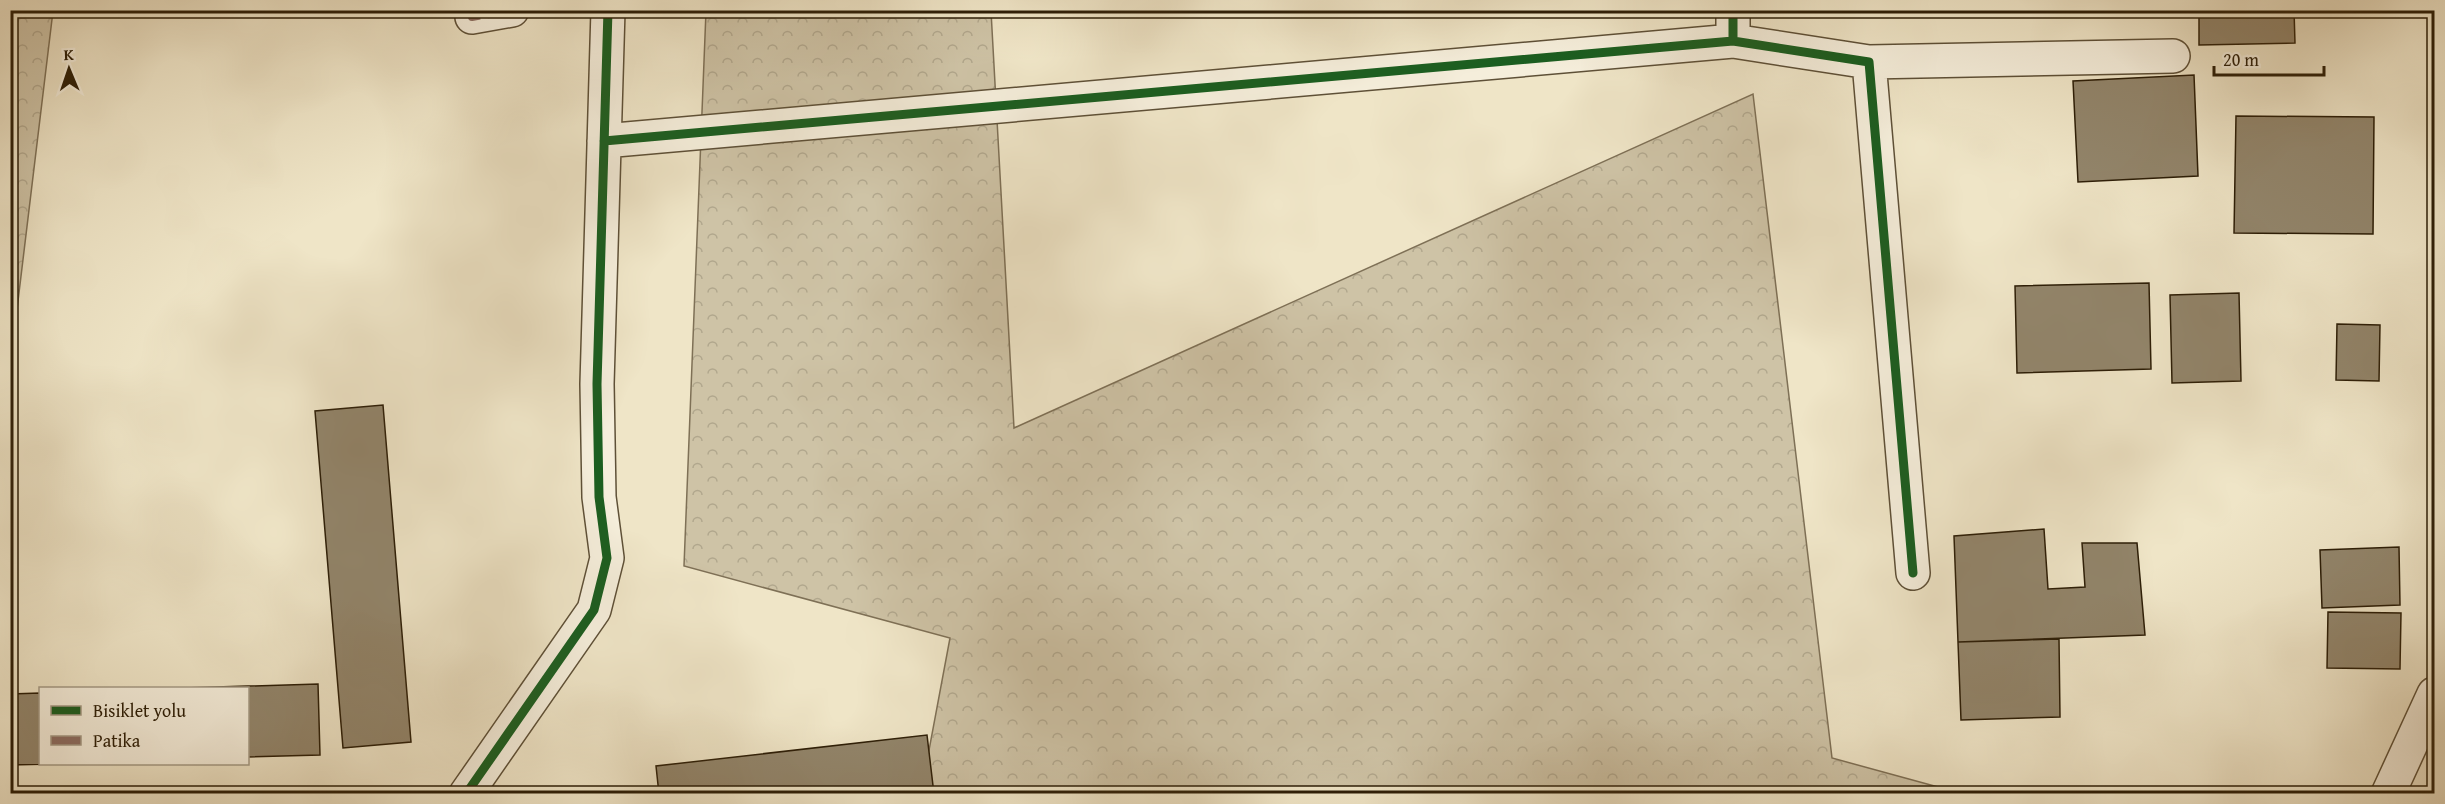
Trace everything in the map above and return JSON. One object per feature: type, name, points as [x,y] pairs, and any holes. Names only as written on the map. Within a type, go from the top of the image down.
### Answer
[{"type":"street","points":[[472,10],[472,17],[512,10]]},
{"type":"street","points":[[466,794],[594,610],[607,558],[599,497],[597,384],[608,10]]},
{"type":"street","points":[[603,141],[1733,26],[1869,62],[2173,56]]},
{"type":"street","points":[[1869,62],[1913,573]]},
{"type":"street","points":[[2388,794],[2434,694]]},
{"type":"green space","points":[[10,11],[53,11],[11,359]]},
{"type":"green space","points":[[706,11],[991,11],[1014,428],[1753,94],[1832,758],[1960,793],[921,793],[950,638],[684,566]]},
{"type":"building","points":[[2199,10],[2294,10],[2295,43],[2199,45]]},
{"type":"building","points":[[2194,75],[2198,176],[2078,182],[2073,81]]},
{"type":"building","points":[[2236,116],[2374,117],[2373,234],[2234,233]]},
{"type":"building","points":[[2149,283],[2151,369],[2017,373],[2015,286]]},
{"type":"building","points":[[2239,293],[2241,381],[2172,383],[2170,295]]},
{"type":"building","points":[[2337,324],[2380,325],[2379,381],[2336,380]]},
{"type":"building","points":[[383,405],[411,742],[343,748],[315,411]]},
{"type":"building","points":[[2044,529],[2048,589],[2085,587],[2082,543],[2137,543],[2145,635],[1958,642],[1954,536]]},
{"type":"building","points":[[2399,547],[2400,605],[2322,608],[2320,550]]},
{"type":"building","points":[[2328,612],[2401,613],[2400,669],[2327,668]]},
{"type":"building","points":[[2059,639],[2060,717],[1961,720],[1958,642]]},
{"type":"building","points":[[318,684],[320,755],[249,757],[249,687],[217,687]]},
{"type":"building","points":[[39,693],[39,764],[10,765],[10,694]]},
{"type":"building","points":[[927,735],[934,794],[659,794],[656,766]]},
{"type":"marked path","points":[[472,10],[472,17],[512,10]]},
{"type":"cycle path","points":[[466,794],[594,610],[607,558],[599,497],[597,384],[608,10]]},
{"type":"cycle path","points":[[604,141],[1733,41],[1733,10]]},
{"type":"cycle path","points":[[1733,41],[1869,62],[1913,573]]}]
